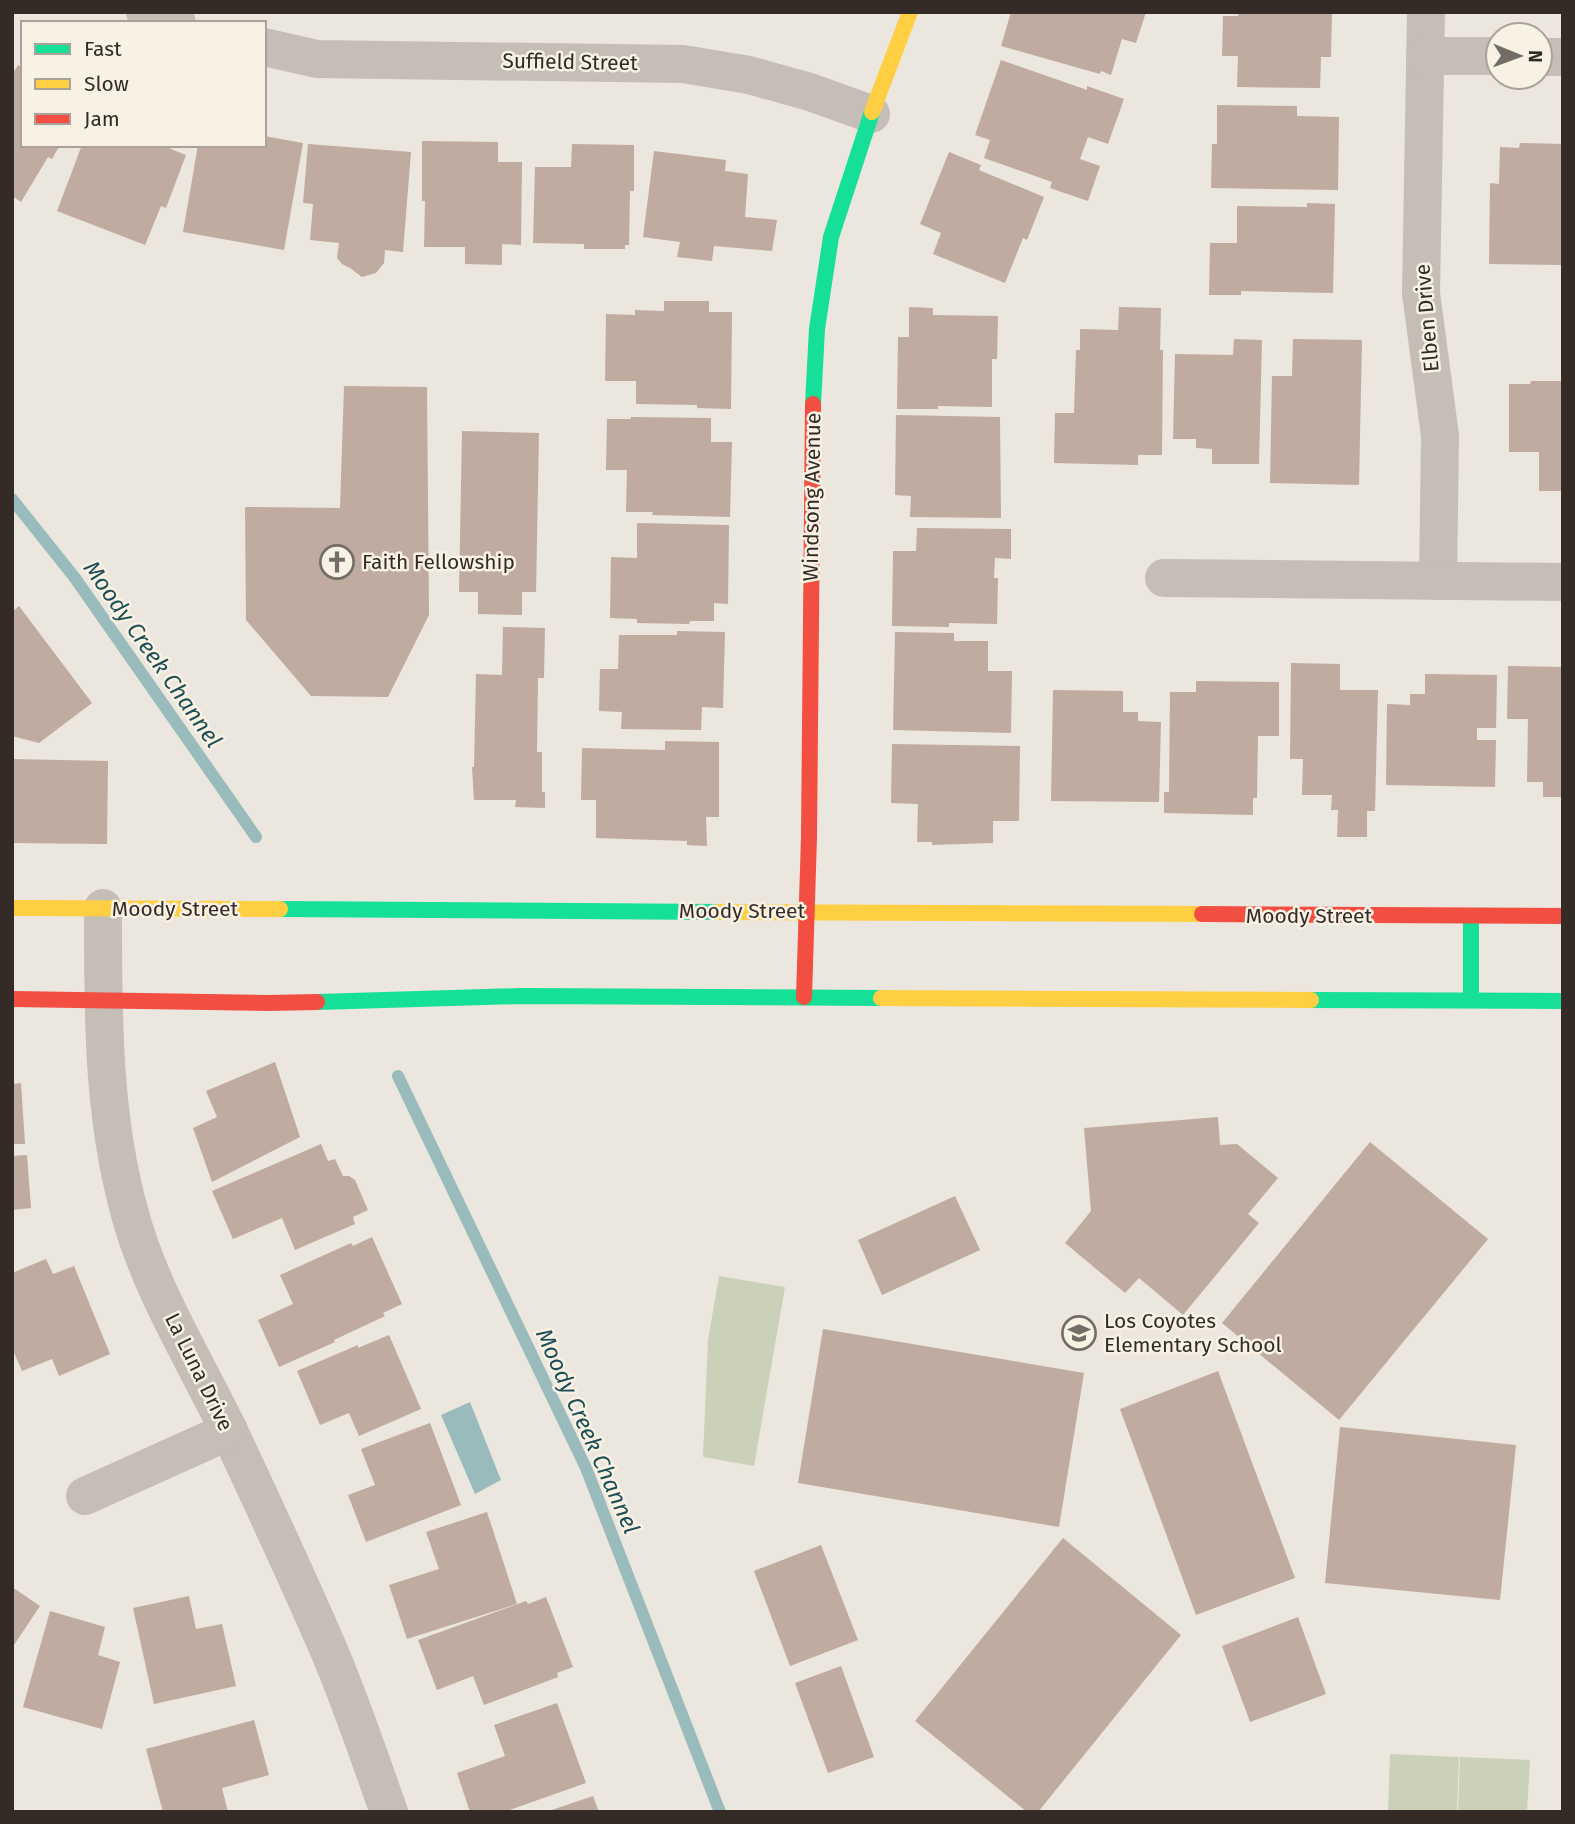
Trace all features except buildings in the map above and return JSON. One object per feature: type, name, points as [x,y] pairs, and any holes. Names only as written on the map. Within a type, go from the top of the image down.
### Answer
[{"type":"main road","name":"Windsong Avenue","points":[[804,997],[809,837],[812,431],[817,329],[831,237],[871,114],[910,12]]},
{"type":"main road","name":"Moody Street","points":[[12,908],[1563,916]]},
{"type":"main road","points":[[1471,917],[1471,1000]]},
{"type":"main road","points":[[12,999],[268,1003],[522,996],[1563,1001]]},
{"type":"street","points":[[145,12],[171,21]]},
{"type":"street","name":"Elben Drive","points":[[1426,12],[1421,293],[1440,436],[1438,581]]},
{"type":"street","name":"Suffield Street","points":[[266,47],[317,59],[683,64],[749,75],[810,92],[871,114]]},
{"type":"street","points":[[1425,56],[1484,57]]},
{"type":"street","points":[[1164,578],[1563,582]]},
{"type":"street","name":"La Luna Drive","points":[[103,908],[103,1000],[115,1146],[130,1215],[160,1293],[229,1431],[331,1655],[389,1812]]},
{"type":"street","points":[[85,1496],[229,1431]]},
{"type":"green space","points":[[719,1276],[785,1287],[754,1466],[703,1457],[708,1340]]},
{"type":"green space","points":[[1390,1754],[1459,1757],[1457,1812],[1388,1812]]},
{"type":"green space","points":[[1460,1757],[1530,1760],[1527,1812],[1458,1812]]},
{"type":"water","points":[[470,1402],[501,1480],[475,1494],[441,1415]]},
{"type":"waterway","name":"Moody Creek Channel","points":[[12,499],[75,578],[256,837]]},
{"type":"waterway","name":"Moody Creek Channel","points":[[398,1076],[586,1468],[720,1812]]},
{"type":"traffic: fast","points":[[813,404],[817,329],[831,237],[872,112]]},
{"type":"traffic: fast","points":[[280,909],[718,912]]},
{"type":"traffic: fast","points":[[1471,917],[1471,1000]]},
{"type":"traffic: fast","points":[[317,1002],[522,996],[881,998]]},
{"type":"traffic: fast","points":[[1311,1000],[1563,1001]]},
{"type":"traffic: slow","points":[[872,112],[910,12]]},
{"type":"traffic: slow","points":[[12,908],[280,909]]},
{"type":"traffic: slow","points":[[718,912],[1202,914]]},
{"type":"traffic: slow","points":[[881,998],[1311,1000]]},
{"type":"traffic: jam","points":[[804,997],[809,837],[813,404]]},
{"type":"traffic: jam","points":[[1202,914],[1563,916]]},
{"type":"traffic: jam","points":[[12,999],[317,1002]]},
{"type":"place","name":"Faith Fellowship","points":[[337,562]]},
{"type":"place","name":"Los Coyotes Elementary School","points":[[1079,1333]]}]
